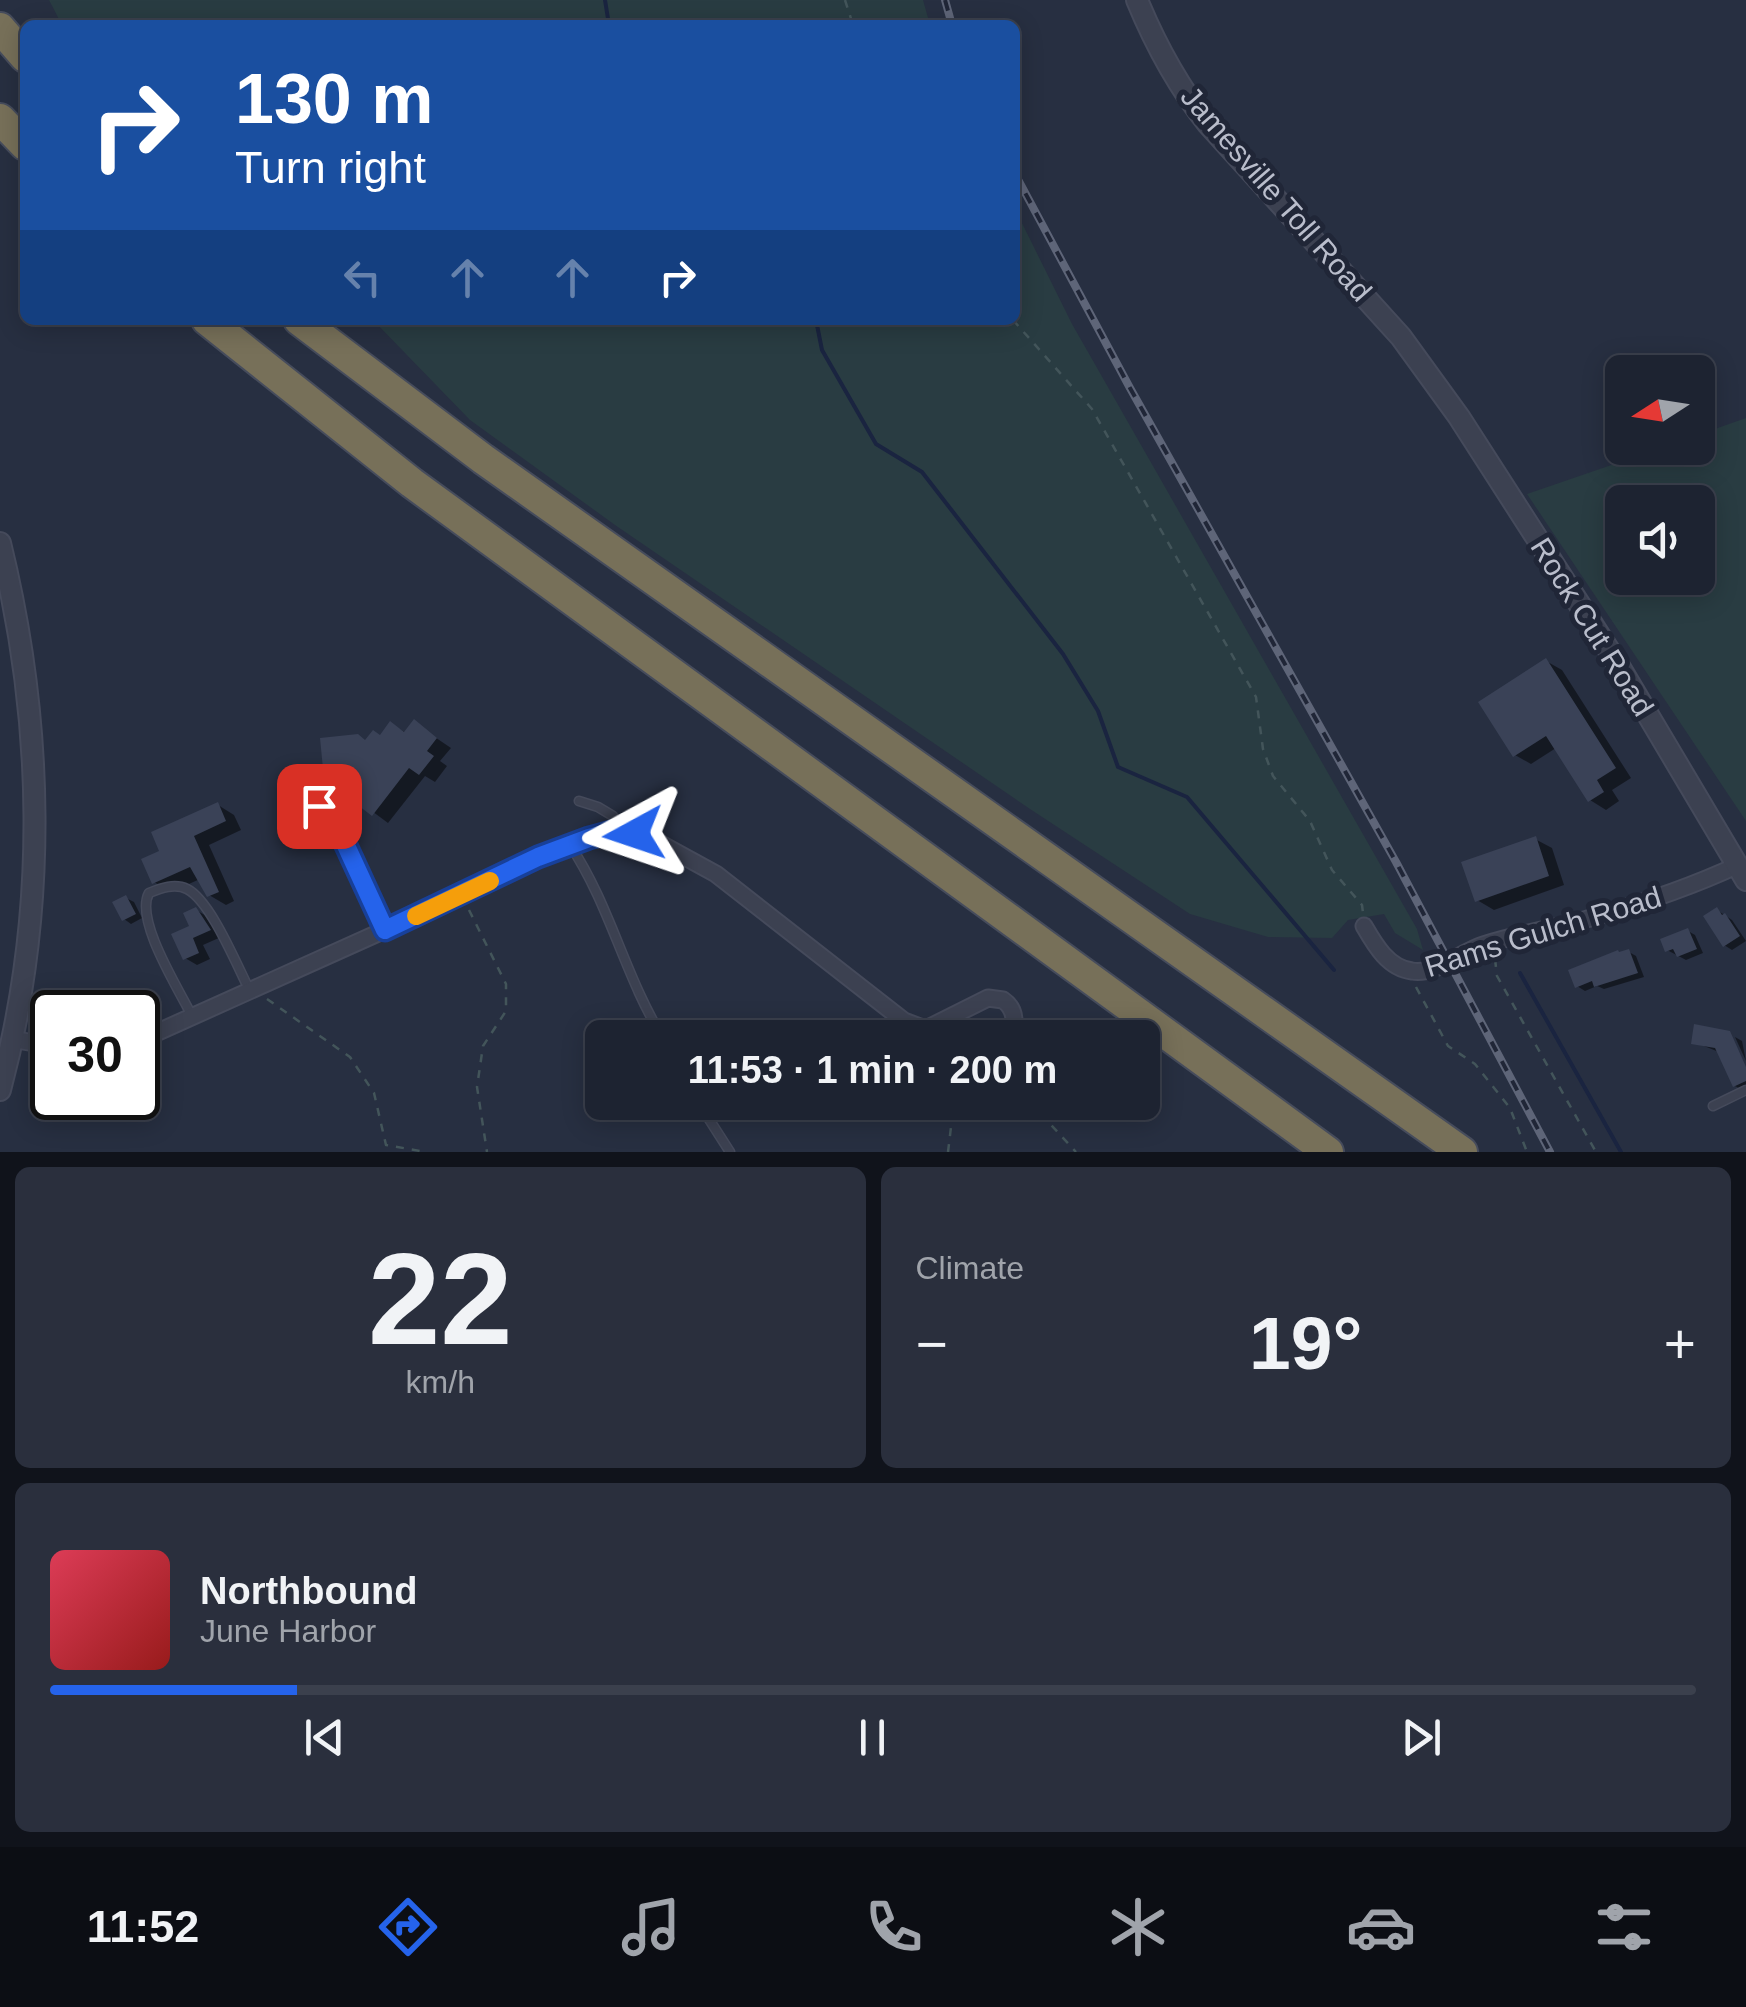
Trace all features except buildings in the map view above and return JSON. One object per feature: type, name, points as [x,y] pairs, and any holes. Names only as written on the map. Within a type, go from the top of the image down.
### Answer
[{"type":"highway","points":[[0,28],[20,51]]},
{"type":"highway","points":[[0,119],[20,140]]},
{"type":"highway","points":[[214,325],[412,483],[1328,1152]]},
{"type":"highway","points":[[307,325],[483,460],[1460,1150]]},
{"type":"street","name":"Jamesville Toll Road","points":[[1137,0],[1154,42],[1190,101],[1402,336],[1431,379]]},
{"type":"street","name":"Rock Cut Road","points":[[1431,379],[1618,666],[1742,872]]},
{"type":"street","points":[[0,542],[21,645],[35,781],[32,913],[0,1090]]},
{"type":"street","points":[[160,1032],[570,845],[617,832],[652,839],[716,874],[903,1020]]},
{"type":"street","name":"Rams Gulch Road","points":[[1364,926],[1381,954],[1412,972],[1426,971],[1494,942],[1742,872]]},
{"type":"street","points":[[953,1020],[988,998],[1003,1000],[1013,1012],[1014,1020]]},
{"type":"street","points":[[12,1040],[30,1043]]},
{"type":"lane","points":[[578,802],[613,816],[617,832]]},
{"type":"lane","points":[[319,806],[343,839],[385,930]]},
{"type":"lane","points":[[570,845],[611,921],[652,1020]]},
{"type":"lane","points":[[193,1018],[148,925],[144,908],[149,893],[176,886],[193,892],[254,989]]},
{"type":"lane","points":[[1714,1106],[1746,1090]]},
{"type":"lane","points":[[710,1120],[730,1152]]},
{"type":"path","points":[[1017,325],[1092,409],[1256,697],[1263,749],[1273,776],[1310,821],[1332,870],[1362,905],[1364,926]]},
{"type":"path","points":[[460,895],[506,984],[506,1011],[483,1046],[477,1087],[487,1152]]},
{"type":"path","points":[[1494,942],[1498,976],[1596,1152]]},
{"type":"path","points":[[1399,967],[1422,995],[1438,1033],[1448,1046],[1474,1064],[1510,1108],[1527,1152]]},
{"type":"path","points":[[254,989],[350,1057],[374,1093],[386,1145],[383,1152]]},
{"type":"path","points":[[948,1152],[952,1120]]},
{"type":"path","points":[[1047,1120],[1076,1152]]},
{"type":"path","points":[[386,1145],[426,1152]]},
{"type":"shaded area","points":[[49,0],[923,0],[929,20],[59,20]]},
{"type":"shaded area","points":[[1020,219],[1072,324],[1417,929],[1423,950],[1395,933],[1384,914],[1348,920],[1332,938],[1268,937],[1190,914],[615,525],[470,420],[378,325],[1020,325]]},
{"type":"shaded area","points":[[1746,418],[1746,821],[1527,494],[1611,465],[1715,465],[1715,429]]},
{"type":"waterway","points":[[605,0],[608,20]]},
{"type":"waterway","points":[[817,325],[822,350],[876,444],[922,472],[1063,654],[1098,711],[1118,767],[1187,797],[1334,970]]},
{"type":"waterway","points":[[1520,973],[1621,1152]]},
{"type":"railway","points":[[945,0],[951,20]]},
{"type":"railway","points":[[1020,183],[1396,862],[1550,1152]]},
{"type":"slow traffic","points":[[416,916],[490,881]]},
{"type":"route","points":[[319,806],[343,839],[385,930],[538,857],[611,832],[634,834]]}]
